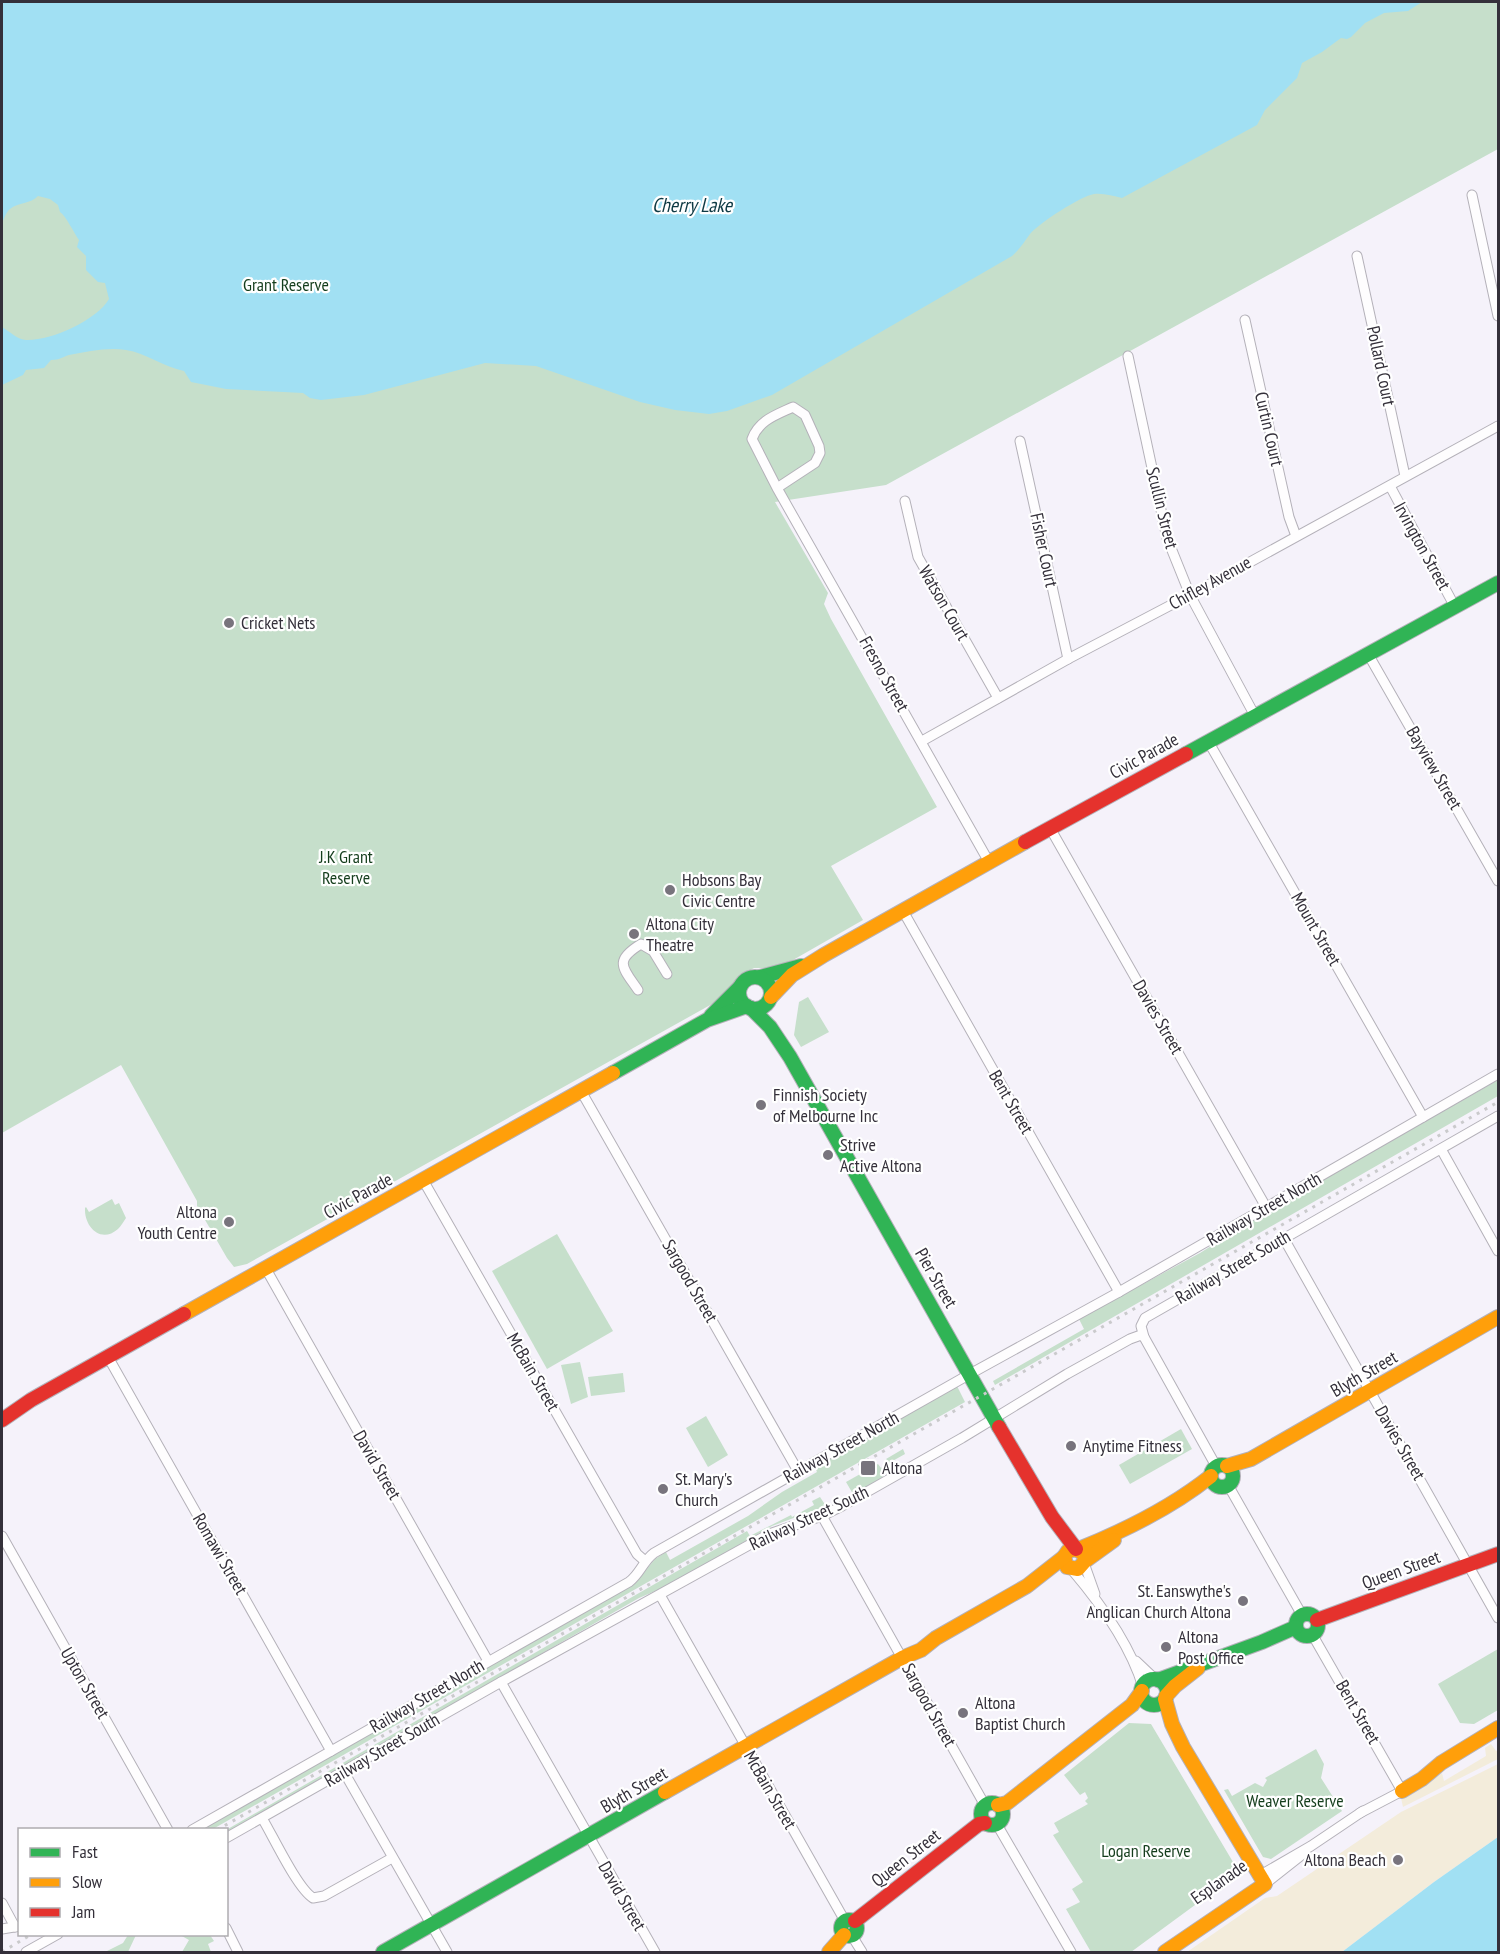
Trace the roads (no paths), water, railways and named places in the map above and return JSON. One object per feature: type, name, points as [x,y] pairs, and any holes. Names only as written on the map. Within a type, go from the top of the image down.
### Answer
[{"type":"street","points":[[1472,195],[1498,316]]},
{"type":"street","name":"Pollard Court","points":[[1357,256],[1405,476]]},
{"type":"street","name":"Curtin Court","points":[[1245,320],[1288,517],[1296,536]]},
{"type":"street","name":"Scullin Street","points":[[1128,356],[1167,538],[1190,595],[1255,716]]},
{"type":"street","name":"Fresno Street","points":[[777,488],[815,463],[820,453],[805,415],[794,407],[768,419],[756,429],[752,439],[777,488],[989,862]]},
{"type":"street","name":"Chifley Avenue","points":[[922,741],[1068,659],[1190,595],[1498,426]]},
{"type":"street","name":"Fisher Court","points":[[1020,441],[1068,659]]},
{"type":"street","name":"Irvington Street","points":[[1390,486],[1455,607]]},
{"type":"street","name":"Watson Court","points":[[905,501],[918,557],[998,698]]},
{"type":"street","name":"Civic Parade","points":[[770,999],[784,982],[809,964],[1050,828],[1498,583]]},
{"type":"street","name":"Bayview Street","points":[[1368,654],[1498,881]]},
{"type":"street","name":"Mount Street","points":[[1208,741],[1423,1117]]},
{"type":"street","name":"Davies Street","points":[[1050,828],[1266,1207]]},
{"type":"street","name":"Bent Street","points":[[903,911],[1119,1292]]},
{"type":"street","points":[[638,990],[625,970],[623,961],[627,953],[641,944],[653,951],[667,974]]},
{"type":"street","name":"Civic Parade","points":[[760,977],[809,964]]},
{"type":"street","points":[[750,977],[760,977],[770,987],[770,999],[763,1006],[749,1007],[741,1000],[740,987],[750,977]]},
{"type":"street","name":"Civic Parade","points":[[707,1020],[740,987]]},
{"type":"street","name":"Pier Street","points":[[770,999],[775,1023],[790,1057]]},
{"type":"street","name":"Civic Parade","points":[[2,1420],[26,1403],[707,1020],[749,1007]]},
{"type":"street","name":"Pier Street","points":[[749,1007],[770,1027],[790,1057],[1052,1517],[1096,1599],[1140,1666],[1157,1680]]},
{"type":"street","name":"Railway Street North","points":[[196,1828],[629,1581],[638,1574],[645,1560],[654,1553],[1119,1292],[1498,1074]]},
{"type":"street","name":"Sargood Street","points":[[581,1091],[798,1471]]},
{"type":"street","name":"Railway Street South","points":[[228,1837],[769,1534],[822,1516],[962,1438],[1067,1374],[1130,1339],[1144,1336],[1142,1326],[1145,1318],[1498,1116]]},
{"type":"street","points":[[1441,1149],[1498,1251]]},
{"type":"street","name":"McBain Street","points":[[423,1180],[637,1554],[645,1560]]},
{"type":"street","name":"Davies Street","points":[[1283,1238],[1498,1618]]},
{"type":"street","name":"David Street","points":[[266,1269],[488,1661]]},
{"type":"street","name":"Blyth Street","points":[[383,1953],[902,1658],[924,1640],[936,1638],[1191,1492],[1244,1468],[1251,1459],[1498,1319]]},
{"type":"street","points":[[1087,1742],[1132,1705],[1146,1682],[1247,1648],[1299,1621],[1309,1614],[1317,1620],[1317,1630],[1312,1634],[1302,1635],[1299,1621],[1144,1336]]},
{"type":"street","name":"Romawi Street","points":[[108,1357],[331,1751]]},
{"type":"street","name":"Civic Parade","points":[[2,1413],[26,1403]]},
{"type":"street","name":"Sargood Street","points":[[822,1516],[1071,1953]]},
{"type":"street","name":"Upton Street","points":[[2,1536],[167,1828]]},
{"type":"street","name":"Queen Street","points":[[1317,1620],[1498,1554]]},
{"type":"street","name":"McBain Street","points":[[660,1595],[862,1953]]},
{"type":"street","name":"Bent Street","points":[[1312,1634],[1400,1787]]},
{"type":"street","name":"Pier Street","points":[[1126,1647],[1142,1689]]},
{"type":"street","points":[[1087,1742],[1135,1711],[1158,1701],[1186,1677],[1213,1659]]},
{"type":"street","points":[[1157,1680],[1166,1686],[1158,1701]]},
{"type":"street","name":"David Street","points":[[501,1682],[655,1953]]},
{"type":"street","points":[[1142,1689],[1143,1699],[1158,1701]]},
{"type":"street","points":[[1158,1701],[1262,1880]]},
{"type":"street","name":"Esplanade","points":[[1152,1953],[1296,1860],[1311,1846],[1360,1813],[1400,1787],[1422,1779],[1442,1763],[1498,1728]]},
{"type":"street","name":"Queen Street","points":[[830,1953],[849,1928],[1087,1742]]},
{"type":"street","points":[[344,1772],[447,1953]]},
{"type":"street","points":[[262,1818],[302,1887],[313,1898],[324,1896],[392,1858]]},
{"type":"street","name":"Esplanade","points":[[1165,1953],[1262,1880]]},
{"type":"street","points":[[2,1903],[17,1926],[2,1929]]},
{"type":"street","points":[[228,1932],[238,1953]]},
{"type":"street","points":[[26,1953],[56,1936]]},
{"type":"water","name":"Cherry Lake","points":[[2,2],[1422,2],[1408,11],[1384,13],[1365,23],[1351,37],[1341,38],[1302,63],[1297,78],[1265,110],[1257,125],[1122,198],[1094,194],[1080,200],[1042,223],[1012,256],[772,395],[727,411],[709,414],[675,410],[640,402],[536,366],[485,363],[364,395],[321,400],[310,398],[303,393],[226,389],[191,382],[184,371],[133,352],[112,349],[51,360],[44,368],[26,370],[23,375],[2,385],[2,327],[23,340],[48,337],[84,321],[103,307],[109,299],[105,283],[98,282],[86,270],[86,256],[77,247],[79,240],[60,212],[58,205],[50,199],[38,196],[13,207],[7,212],[2,223]]},
{"type":"water","points":[[1498,1837],[1498,1952],[1342,1952],[1434,1882]]},
{"type":"railway","points":[[221,1828],[1498,1102]]},
{"type":"railway","points":[[2,1952],[29,1936]]},
{"type":"place","name":"Cricket Nets","points":[[229,623]]},
{"type":"place","name":"Hobsons Bay Civic Centre","points":[[670,890]]},
{"type":"place","name":"Altona City Theatre","points":[[634,934]]},
{"type":"place","name":"Finnish Society of Melbourne Inc","points":[[761,1105]]},
{"type":"place","name":"Strive Active Altona","points":[[828,1155]]},
{"type":"place","name":"Altona Youth Centre","points":[[229,1222]]},
{"type":"place","name":"Anytime Fitness","points":[[1071,1446]]},
{"type":"place","name":"Altona","points":[[868,1468]]},
{"type":"place","name":"St. Mary's Church","points":[[663,1489]]},
{"type":"place","name":"St. Eanswythe's Anglican Church Altona","points":[[1243,1601]]},
{"type":"place","name":"Altona Post Office","points":[[1166,1647]]},
{"type":"place","name":"Altona Baptist Church","points":[[963,1713]]},
{"type":"place","name":"Altona Beach","points":[[1398,1860]]},
{"type":"park label","name":"Grant Reserve","points":[[286,285]]},
{"type":"park label","name":"J.K Grant Reserve","points":[[346,867]]},
{"type":"park label","name":"Weaver Reserve","points":[[1295,1801]]},
{"type":"park label","name":"Logan Reserve","points":[[1146,1851]]}]
